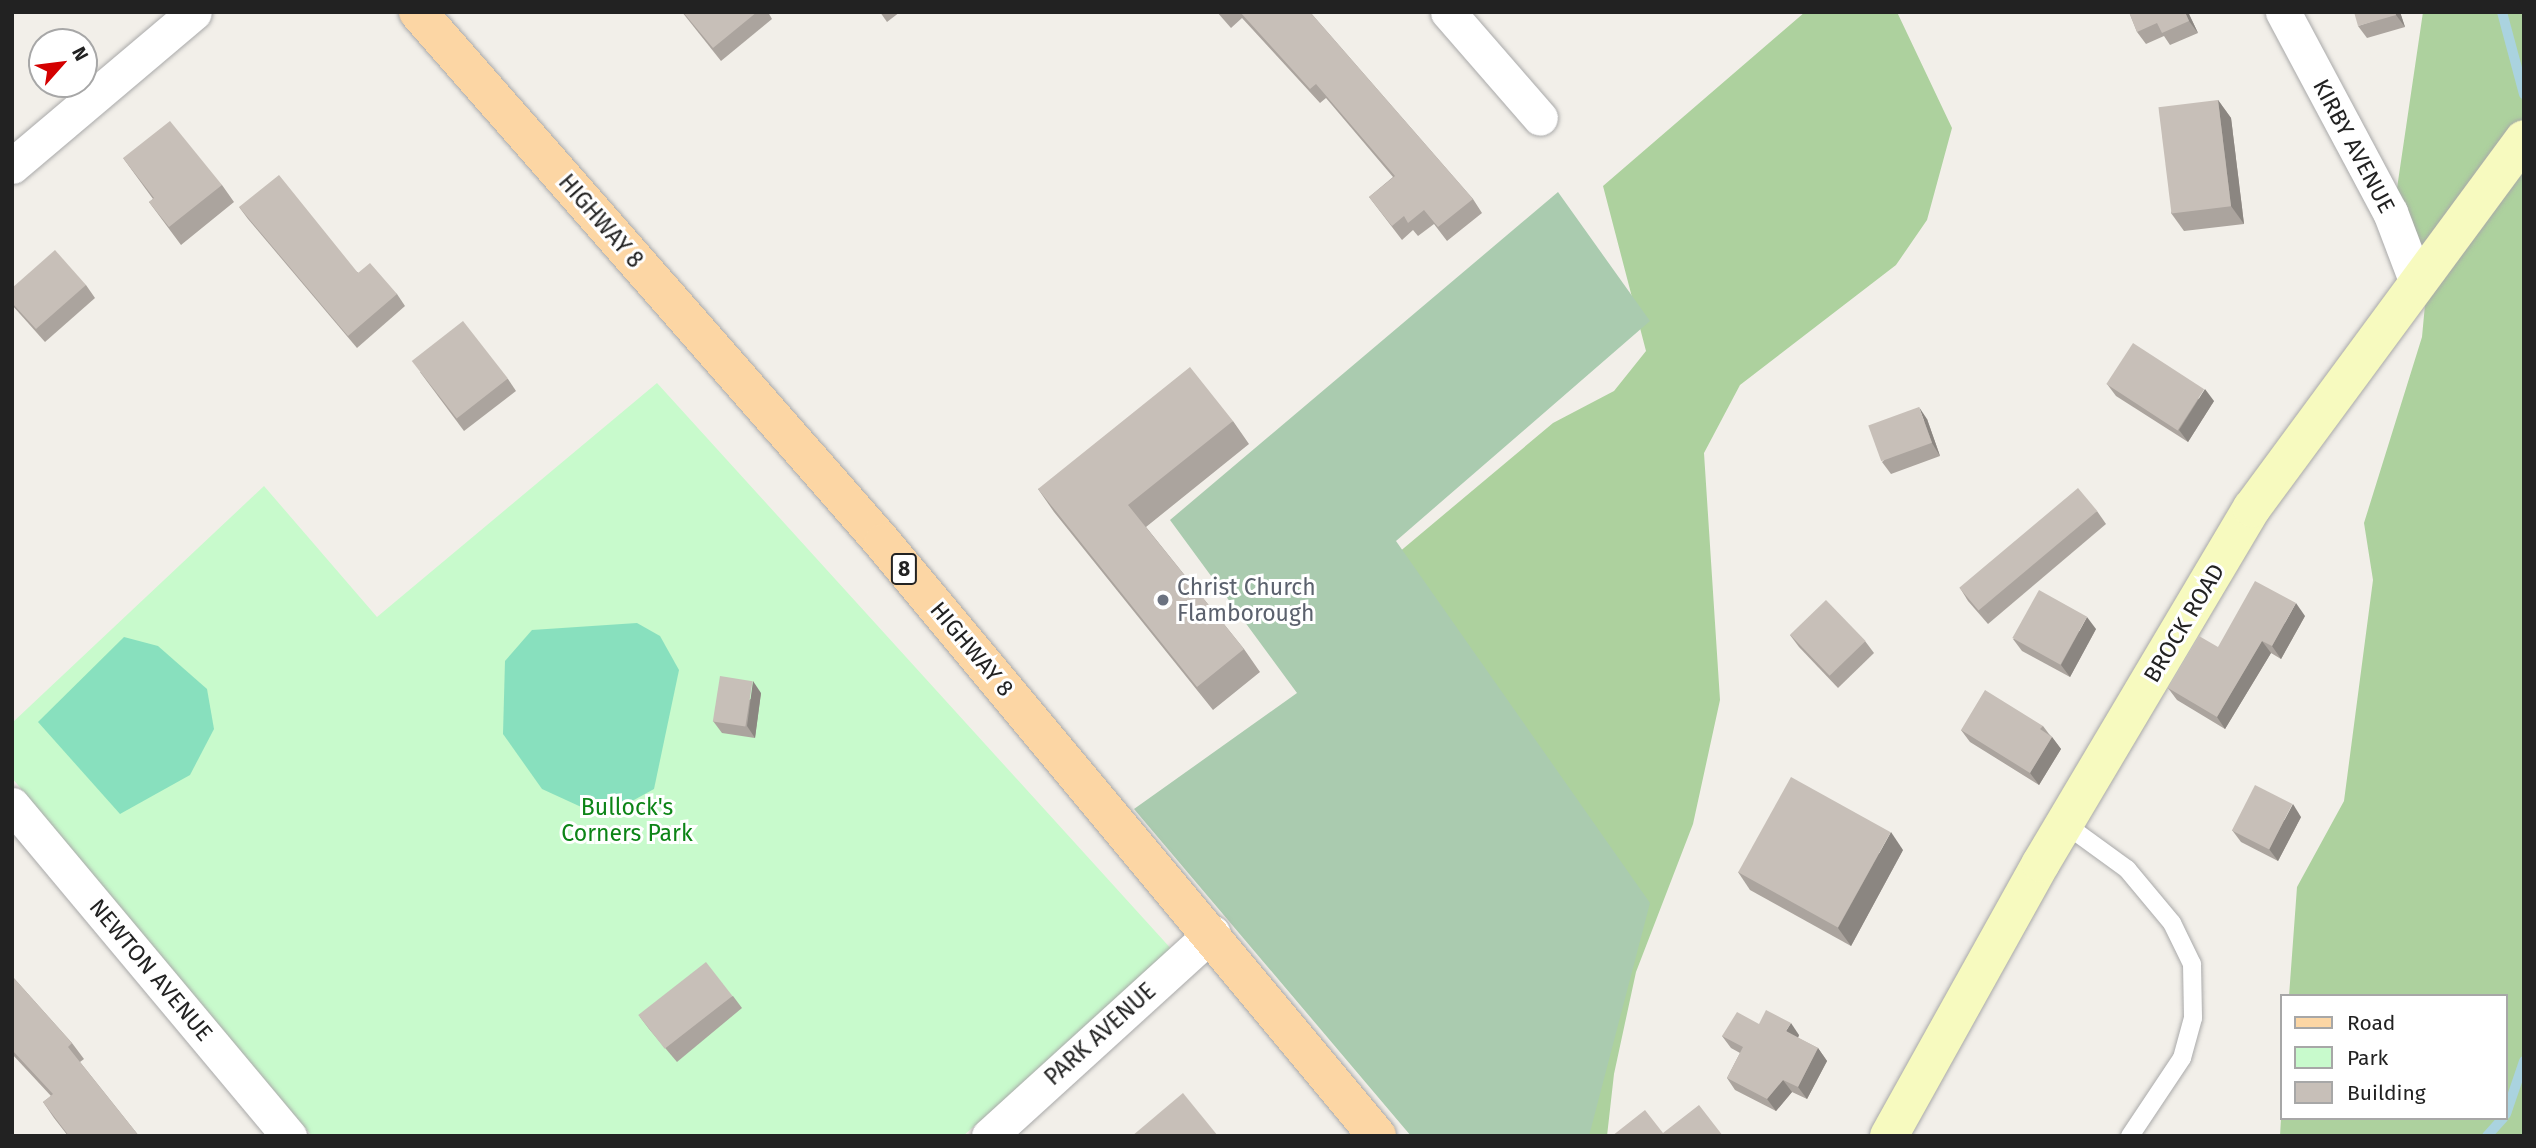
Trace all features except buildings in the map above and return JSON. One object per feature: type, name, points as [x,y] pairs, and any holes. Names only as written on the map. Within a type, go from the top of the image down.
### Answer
[{"type":"main road","name":"HIGHWAY 8","points":[[418,12],[883,543],[1212,933],[1377,1136]]},
{"type":"main road","name":"BROCK ROAD","points":[[1889,1136],[2065,824],[2252,508],[2524,139]]},
{"type":"street","points":[[12,166],[194,12]]},
{"type":"street","points":[[1448,12],[1539,118]]},
{"type":"street","name":"KIRBY AVENUE","points":[[2283,12],[2390,212],[2417,283]]},
{"type":"street","name":"NEWTON AVENUE","points":[[12,805],[289,1136]]},
{"type":"street","name":"PARK AVENUE","points":[[989,1136],[1212,933]]},
{"type":"lane","points":[[2065,824],[2127,869],[2172,923],[2192,964],[2193,1018],[2182,1058],[2130,1136]]},
{"type":"green space","points":[[1805,12],[1897,12],[1952,128],[1927,220],[1896,265],[1740,385],[1704,453],[1720,700],[1693,824],[1636,972],[1614,1074],[1607,1136],[1467,1136],[1342,600],[1553,423],[1614,391],[1646,351],[1603,186]]},
{"type":"green space","points":[[2423,12],[2524,12],[2524,1136],[2280,1136],[2281,1120],[2508,1120],[2508,994],[2289,994],[2297,887],[2344,801],[2373,580],[2364,523],[2422,337],[2429,261],[2396,195]]},
{"type":"green space","points":[[1558,192],[1650,321],[1396,541],[1650,903],[1589,1136],[1411,1136],[1134,809],[1297,693],[1170,520]]},
{"type":"green space","name":"Bullock's Corners Park","points":[[657,383],[1174,952],[963,1136],[312,1136],[12,778],[12,723],[264,486],[377,617]]},
{"type":"green space","points":[[637,623],[660,636],[679,670],[654,789],[603,817],[542,789],[503,734],[505,661],[532,630]]},
{"type":"green space","points":[[124,637],[158,646],[207,689],[214,729],[190,775],[120,814],[38,722]]},
{"type":"waterway","points":[[2502,12],[2524,94]]},
{"type":"waterway","points":[[2508,1108],[2524,1061]]},
{"type":"waterway","points":[[2487,1136],[2501,1120]]},
{"type":"place","name":"Christ Church Flamborough","points":[[1163,600]]}]
